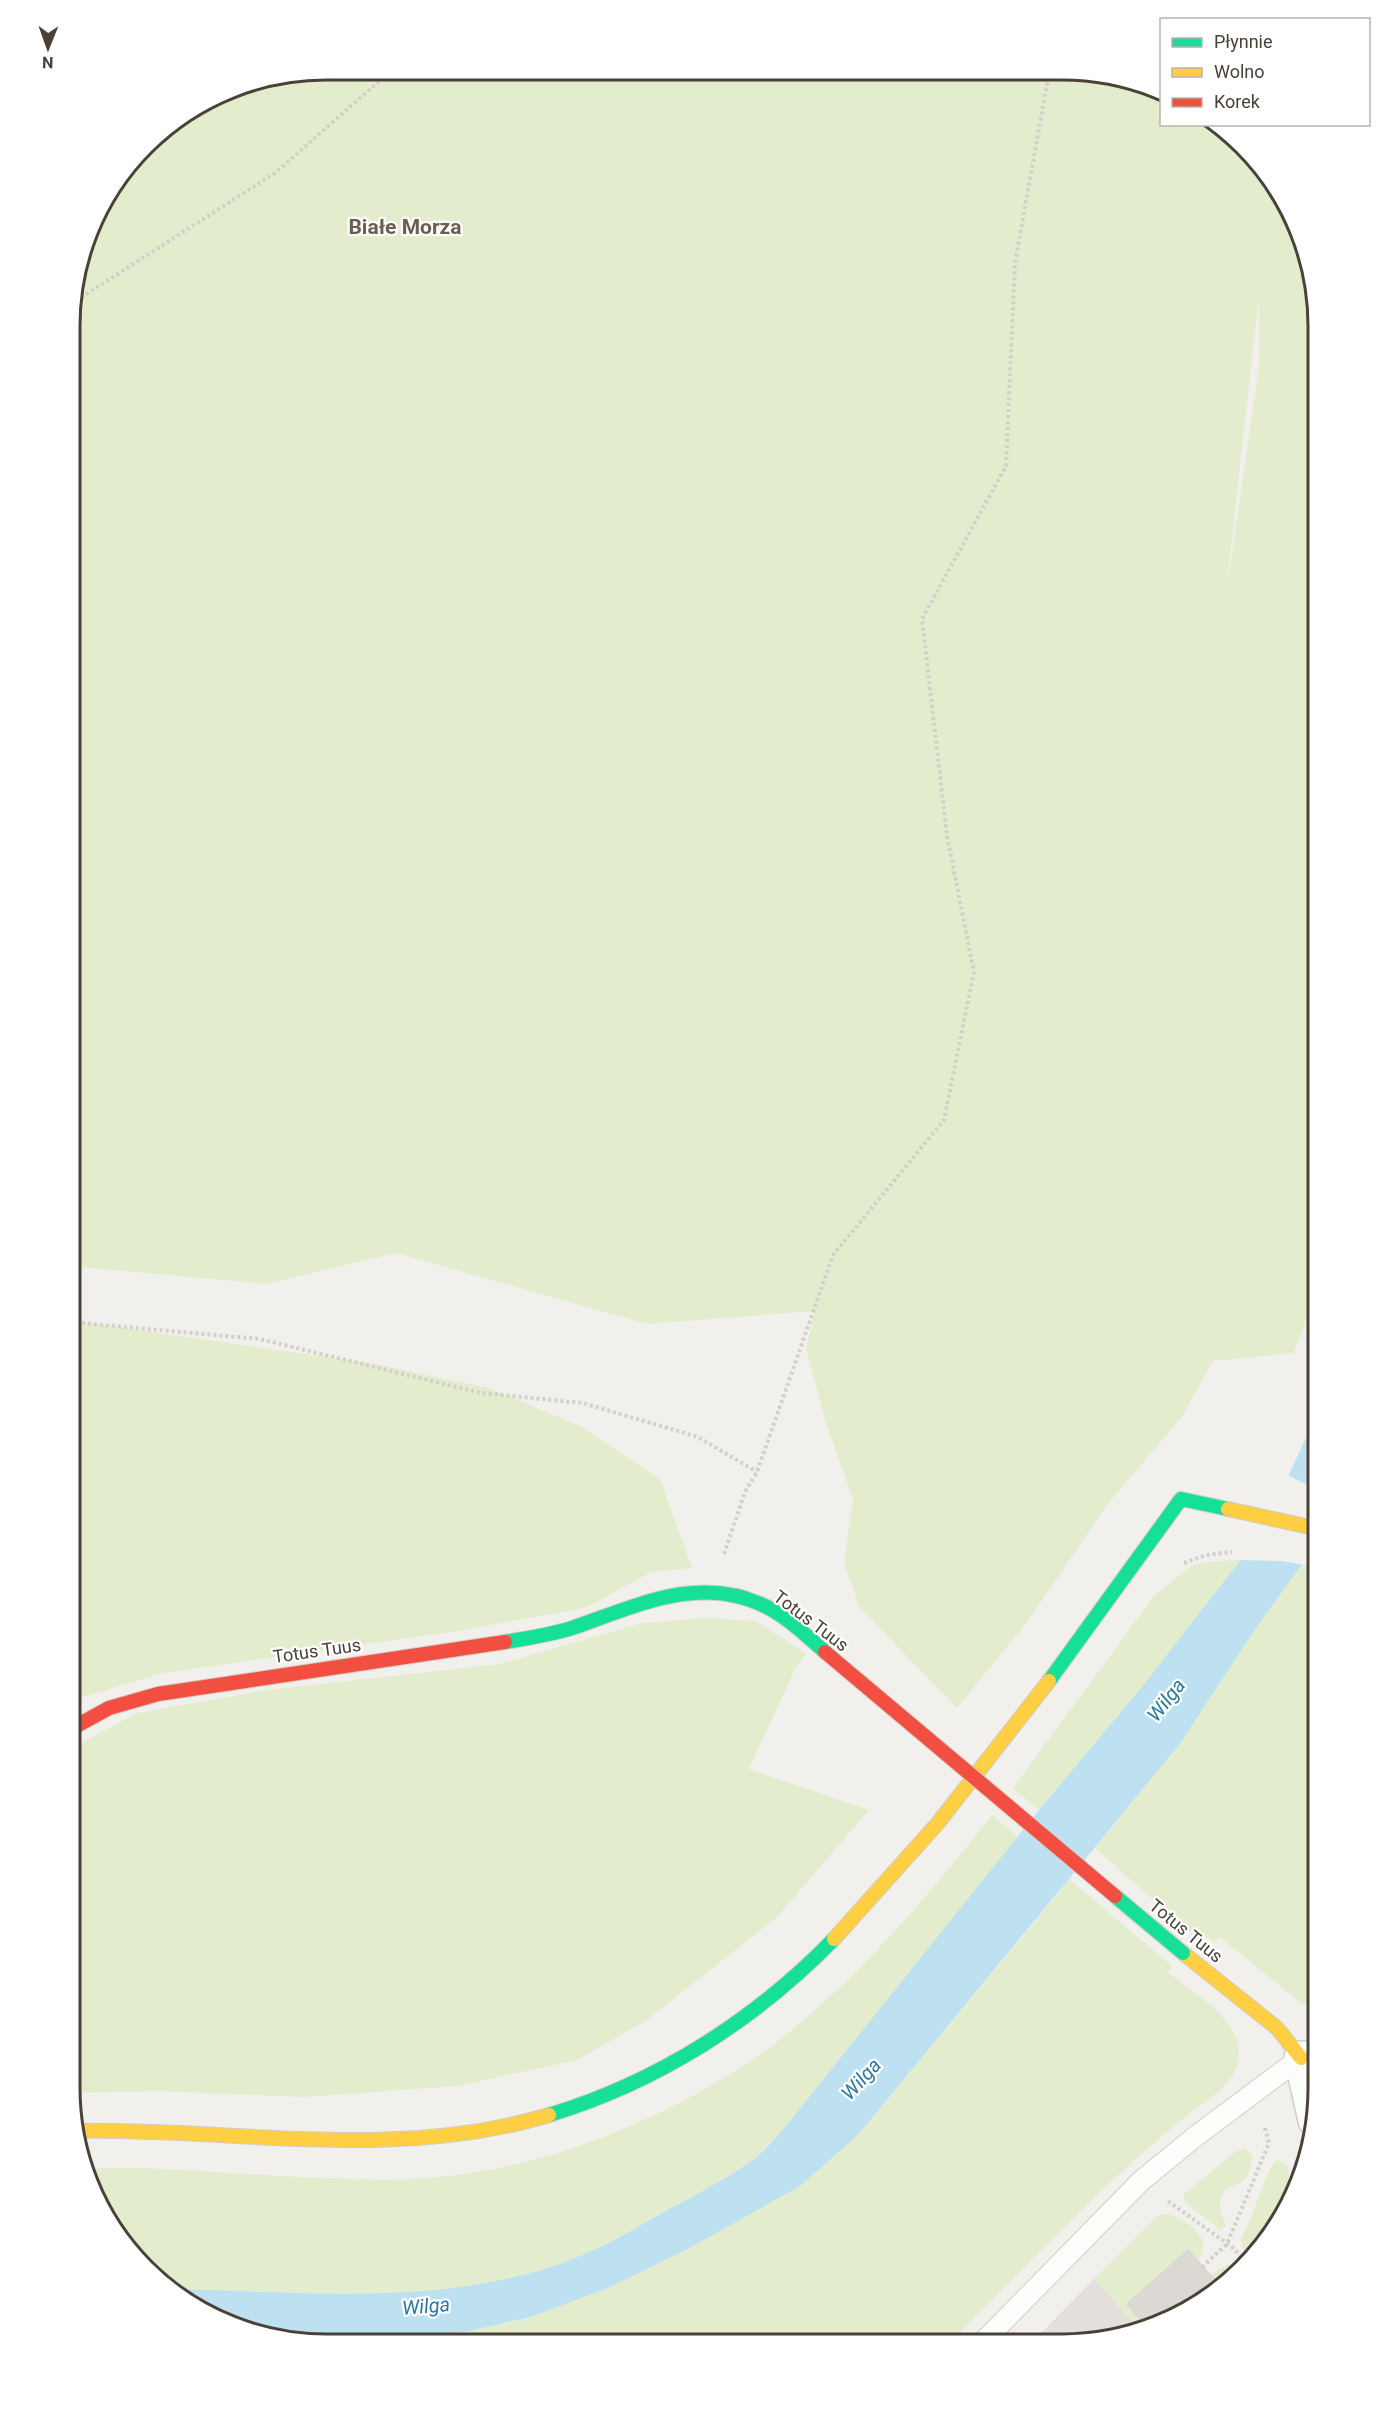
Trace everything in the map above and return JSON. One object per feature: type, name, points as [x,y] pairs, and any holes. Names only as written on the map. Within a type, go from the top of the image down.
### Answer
[{"type":"street","points":[[83,2131],[165,2132],[333,2142],[444,2138],[482,2132],[548,2115],[608,2094],[661,2070],[760,2006],[846,1928],[950,1811],[1181,1499],[1308,1527]]},
{"type":"street","name":"Totus Tuus","points":[[80,1724],[109,1708],[158,1694],[544,1636],[573,1629],[667,1594],[694,1589],[716,1590],[766,1607],[825,1652],[1183,1953],[1277,2028],[1308,2050]]},
{"type":"lane","points":[[991,2334],[1142,2181],[1196,2136],[1308,2052]]},
{"type":"path","points":[[81,297],[275,173],[381,80]]},
{"type":"path","points":[[716,1590],[725,1551],[745,1492],[757,1472],[833,1255],[944,1120],[974,972],[947,836],[922,619],[1006,466],[1015,263],[1048,80]]},
{"type":"path","points":[[80,1323],[260,1338],[481,1393],[583,1403],[698,1437],[757,1472]]},
{"type":"path","points":[[1182,1564],[1219,1553]]},
{"type":"path","points":[[1202,2267],[1227,2244],[1269,2143],[1268,2130],[1263,2124]]},
{"type":"path","points":[[1165,2198],[1227,2244],[1242,2258]]},
{"type":"green space","points":[[309,80],[1079,80],[1111,84],[1157,98],[1160,100],[1160,126],[1206,126],[1225,140],[1248,163],[1276,202],[1290,231],[1300,262],[1308,309],[1308,1312],[1294,1353],[1213,1361],[1181,1418],[1107,1505],[1028,1621],[957,1708],[860,1608],[844,1563],[853,1499],[826,1423],[806,1349],[815,1311],[647,1324],[396,1253],[266,1284],[80,1267],[80,309],[84,277],[98,231],[112,202],[140,163],[163,140],[202,112],[231,98],[262,88]],"holes":[[[1259,298],[1259,366],[1228,573]]]},
{"type":"green space","points":[[80,1321],[369,1363],[489,1388],[580,1426],[660,1479],[692,1568],[651,1572],[585,1608],[451,1632],[163,1673],[80,1698]]},
{"type":"green space","points":[[1242,1560],[1145,1683],[1039,1810],[1013,1788],[1154,1596],[1191,1566],[1213,1561]]},
{"type":"green space","points":[[1301,1565],[1308,1566],[1308,2001],[1302,2004],[1220,1937],[1215,1942],[1199,1932],[1195,1937],[1095,1848],[1179,1745],[1258,1625]]},
{"type":"green space","points":[[707,1618],[755,1621],[807,1654],[797,1665],[749,1769],[869,1810],[777,1917],[647,2020],[577,2060],[457,2086],[305,2097],[156,2091],[80,2093],[80,1743],[137,1713],[267,1690],[499,1664],[642,1623]]},
{"type":"green space","points":[[992,1815],[1018,1837],[763,2152],[708,2188],[620,2237],[545,2269],[493,2282],[385,2293],[331,2294],[184,2289],[163,2274],[140,2251],[112,2212],[98,2183],[93,2168],[164,2169],[329,2179],[411,2179],[501,2168],[545,2157],[589,2142],[674,2106],[714,2084],[785,2036],[849,1978],[939,1880]]},
{"type":"green space","points":[[1068,1878],[1172,1966],[1168,1972],[1214,2008],[1232,2030],[1238,2042],[1237,2065],[1233,2075],[1219,2091],[1123,2171],[1063,2228],[959,2334],[439,2334],[465,2332],[530,2317],[606,2289],[686,2250],[859,2134],[1057,1895]]},
{"type":"green space","points":[[1245,2148],[1253,2156],[1250,2170],[1242,2182],[1228,2188],[1222,2194],[1220,2210],[1226,2226],[1221,2230],[1185,2203],[1183,2195],[1235,2152]]},
{"type":"green space","points":[[1278,2160],[1287,2165],[1290,2182],[1276,2212],[1247,2252],[1243,2249],[1241,2239],[1273,2164]]},
{"type":"green space","points":[[1170,2215],[1194,2228],[1203,2243],[1203,2251],[1198,2262],[1127,2304],[1142,2321],[1134,2324],[1094,2279],[1157,2216]]},
{"type":"green space","points":[[1228,2264],[1234,2266],[1216,2281],[1210,2275]]},
{"type":"shaded area","points":[[1094,2279],[1134,2324],[1111,2330],[1079,2334],[1041,2334]]},
{"type":"water","name":"Wilga","points":[[1308,1434],[1308,1556],[1258,1625],[1179,1745],[859,2134],[800,2186],[686,2250],[606,2289],[530,2317],[465,2332],[309,2334],[277,2330],[231,2316],[202,2302],[184,2289],[331,2294],[385,2293],[493,2282],[545,2269],[596,2249],[708,2188],[754,2159],[786,2126],[1039,1810],[1145,1683],[1260,1535]]},
{"type":"pier","points":[[1286,1474],[1308,1484],[1308,1561],[1305,1565],[1281,1561],[1238,1560],[1258,1534]]},
{"type":"building","points":[[1188,2250],[1216,2281],[1186,2302],[1142,2321],[1127,2304]]},
{"type":"traffic: fast","points":[[1049,1681],[1181,1499],[1228,1509]]},
{"type":"traffic: fast","points":[[505,1642],[564,1630],[669,1596],[717,1593],[742,1597],[775,1611],[825,1652]]},
{"type":"traffic: fast","points":[[1115,1896],[1183,1953]]},
{"type":"traffic: fast","points":[[549,2115],[628,2085],[703,2045],[738,2022],[771,1996],[834,1939]]},
{"type":"traffic: slow","points":[[1228,1509],[1308,1527]]},
{"type":"traffic: slow","points":[[834,1939],[938,1823],[1049,1681]]},
{"type":"traffic: slow","points":[[1183,1953],[1277,2028],[1301,2058]]},
{"type":"traffic: slow","points":[[83,2131],[136,2131],[314,2140],[373,2140],[432,2137],[491,2129],[549,2115]]},
{"type":"traffic: jam","points":[[80,1724],[109,1708],[158,1694],[505,1642]]},
{"type":"traffic: jam","points":[[825,1652],[1115,1896]]},
{"type":"district","name":"Białe Morza","points":[[405,227]]}]
